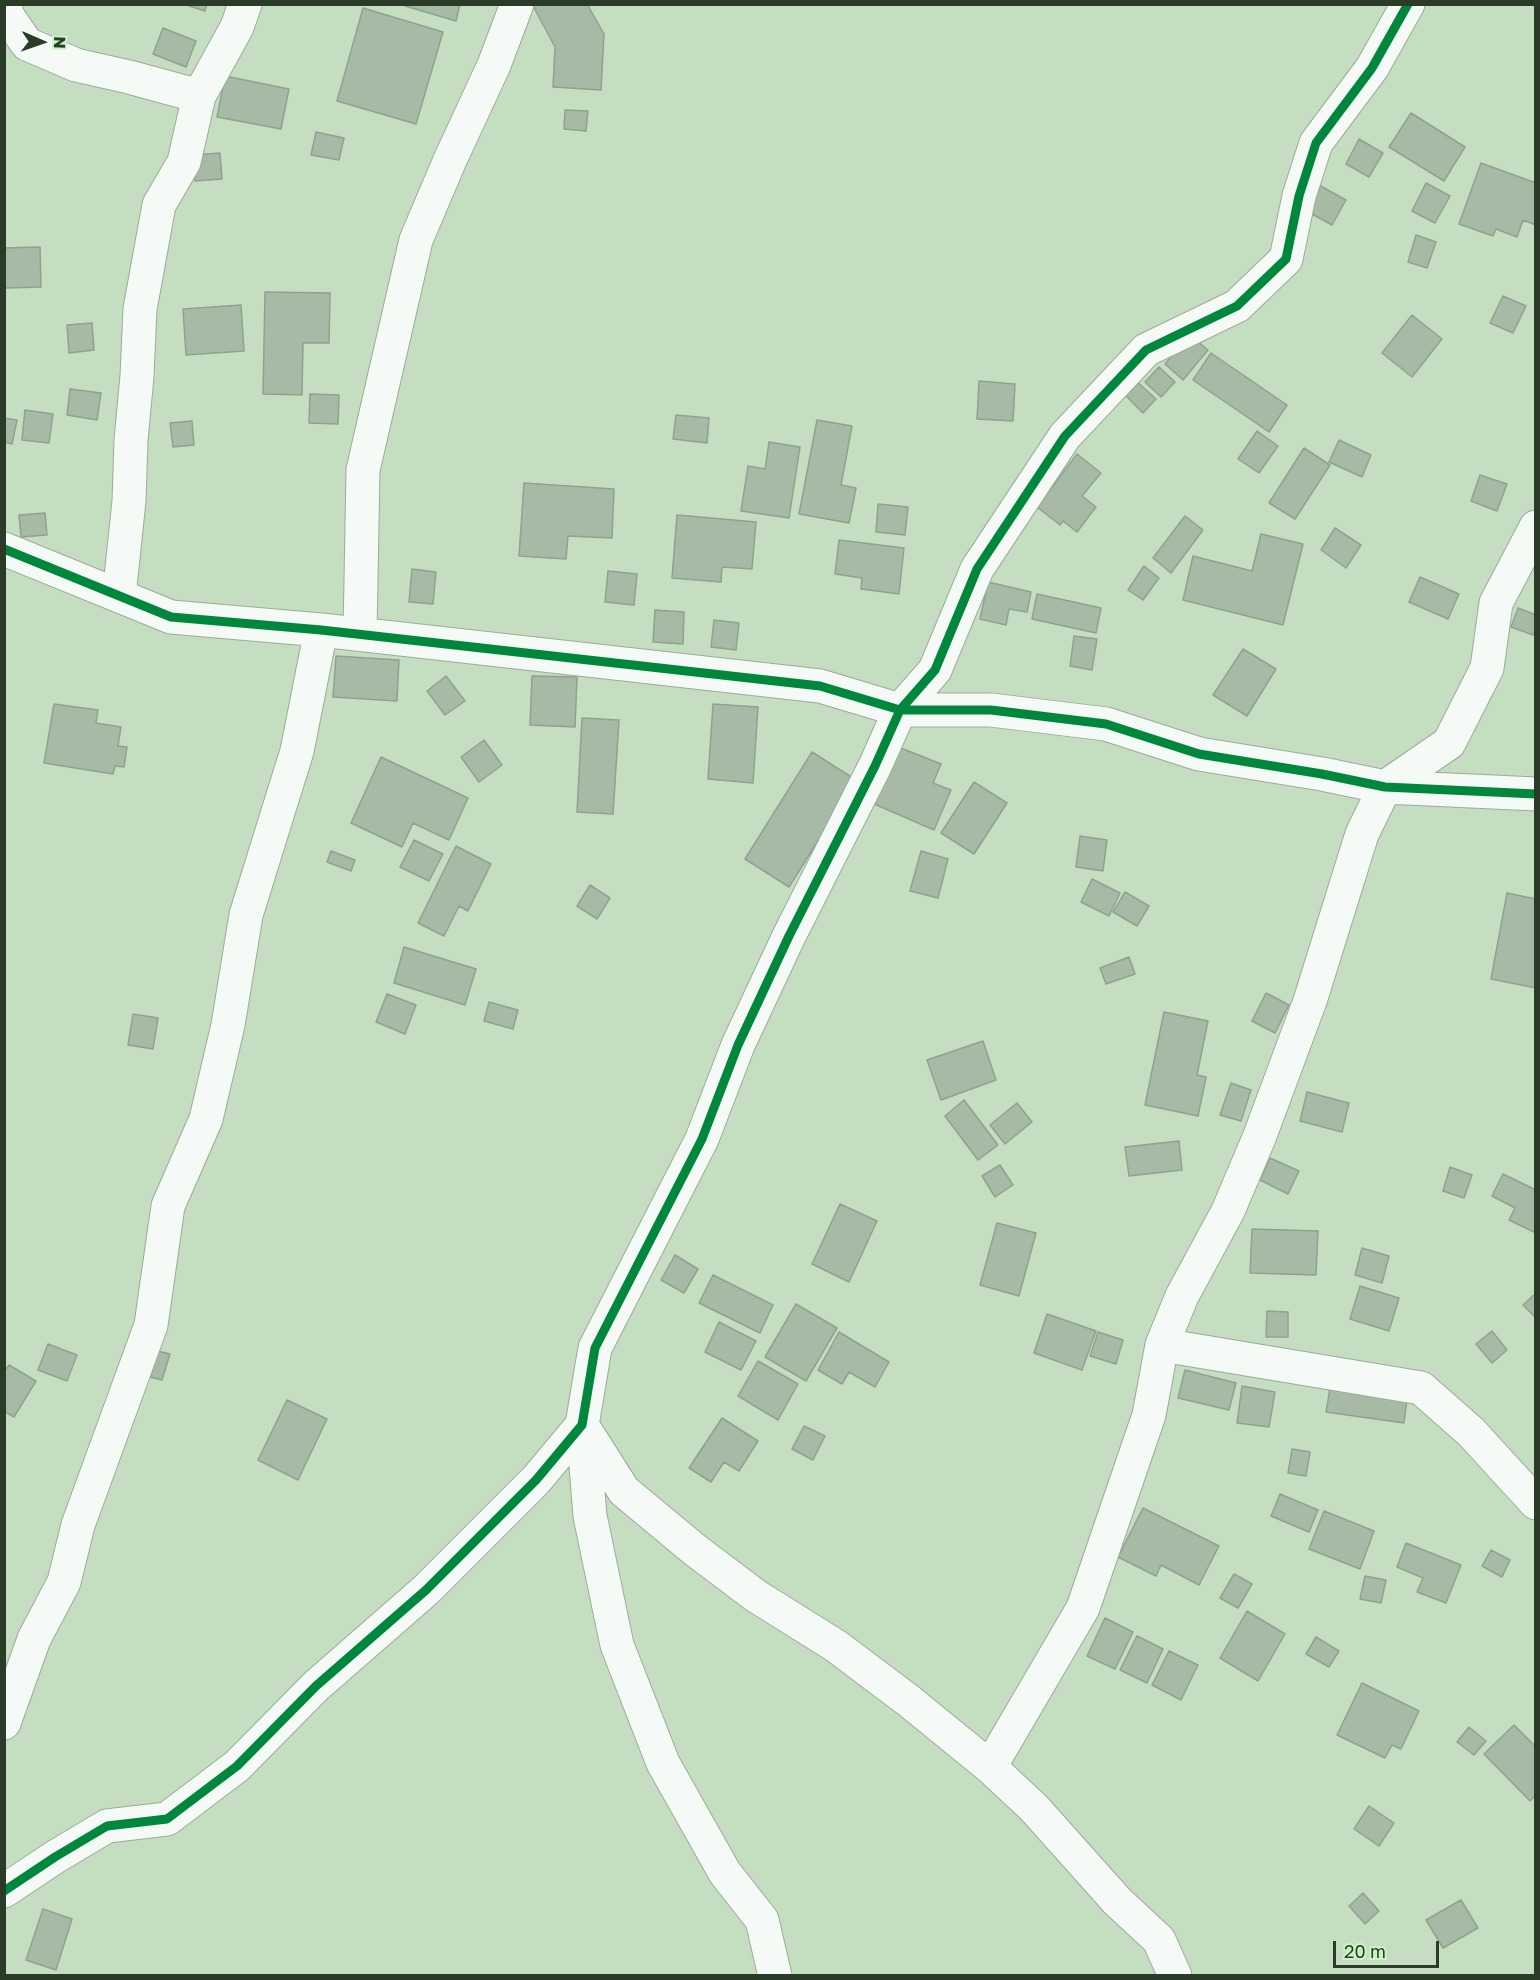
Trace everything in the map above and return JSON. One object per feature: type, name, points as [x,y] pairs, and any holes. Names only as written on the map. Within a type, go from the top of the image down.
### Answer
[{"type":"street","points":[[5,4],[7,15],[27,44],[76,65],[129,76],[200,96]]},
{"type":"street","points":[[119,596],[129,501],[140,309],[159,205],[184,162],[200,96],[237,27],[245,4]]},
{"type":"street","points":[[360,634],[363,470],[416,240],[494,65],[517,4]]},
{"type":"street","points":[[775,1976],[762,1920],[724,1873],[663,1763],[616,1645],[590,1516],[582,1425],[595,1348],[702,1139],[738,1046],[789,936],[875,766],[900,710],[935,670],[977,569],[1065,435],[1146,350],[1237,306],[1286,259],[1299,196],[1316,143],[1372,68],[1408,4]]},
{"type":"street","points":[[990,1767],[1083,1608],[1149,1415],[1162,1345],[1182,1296],[1228,1211],[1259,1138],[1310,1001],[1362,834],[1385,787],[1449,743],[1487,668],[1496,603],[1536,527]]},
{"type":"street","points":[[4,549],[171,617],[360,634],[820,686],[900,710],[991,710],[1106,724],[1199,754],[1385,787],[1536,794]]},
{"type":"street","points":[[4,1723],[34,1639],[64,1582],[78,1525],[151,1325],[168,1206],[206,1119],[228,1025],[246,915],[297,751],[321,630]]},
{"type":"street","points":[[1162,1345],[1421,1388],[1471,1432],[1536,1503]]},
{"type":"street","points":[[582,1425],[624,1491],[695,1550],[756,1596],[836,1646],[909,1701],[990,1767],[1034,1808],[1117,1900],[1159,1940],[1175,1976]]},
{"type":"street","points":[[4,1891],[107,1826],[167,1819],[237,1766],[316,1686],[426,1590],[536,1480],[582,1425]]},
{"type":"building","points":[[183,4],[207,4],[205,11]]},
{"type":"building","points":[[405,4],[460,4],[456,21],[405,6]]},
{"type":"building","points":[[532,4],[587,4],[604,34],[601,90],[553,87],[555,47]]},
{"type":"building","points":[[363,8],[443,32],[416,124],[337,101]]},
{"type":"building","points":[[163,28],[196,41],[186,67],[153,54]]},
{"type":"building","points":[[225,76],[289,89],[281,129],[217,117]]},
{"type":"building","points":[[565,110],[588,111],[586,131],[564,129]]},
{"type":"building","points":[[1411,113],[1465,147],[1444,181],[1389,147]]},
{"type":"building","points":[[316,132],[344,138],[339,160],[311,155]]},
{"type":"building","points":[[1359,139],[1383,153],[1369,177],[1346,164]]},
{"type":"building","points":[[220,153],[222,179],[195,181],[194,155]]},
{"type":"building","points":[[1481,163],[1536,183],[1536,225],[1523,220],[1517,237],[1496,229],[1493,236],[1459,224]]},
{"type":"building","points":[[1426,183],[1450,196],[1435,223],[1412,211]]},
{"type":"building","points":[[1317,184],[1346,200],[1332,225],[1303,209]]},
{"type":"building","points":[[1416,235],[1436,242],[1427,268],[1408,262]]},
{"type":"building","points":[[40,247],[41,287],[4,288],[4,248]]},
{"type":"building","points":[[265,292],[330,293],[329,343],[303,343],[302,395],[263,394]]},
{"type":"building","points":[[1503,296],[1526,306],[1513,333],[1490,323]]},
{"type":"building","points":[[241,305],[244,351],[186,355],[183,309]]},
{"type":"building","points":[[1412,315],[1442,339],[1412,377],[1382,353]]},
{"type":"building","points":[[92,323],[94,350],[69,353],[67,325]]},
{"type":"building","points":[[1190,335],[1208,350],[1183,380],[1165,364]]},
{"type":"building","points":[[1211,353],[1287,405],[1269,432],[1193,380]]},
{"type":"building","points":[[1159,367],[1175,382],[1161,397],[1145,382]]},
{"type":"building","points":[[1134,379],[1156,399],[1143,413],[1122,392]]},
{"type":"building","points":[[979,381],[1015,384],[1013,421],[977,419]]},
{"type":"building","points":[[70,389],[101,393],[97,420],[67,415]]},
{"type":"building","points":[[310,394],[339,395],[338,424],[309,423]]},
{"type":"building","points":[[25,410],[53,414],[49,443],[22,440]]},
{"type":"building","points":[[676,415],[709,418],[707,443],[673,439]]},
{"type":"building","points":[[4,418],[17,420],[12,444],[4,442]]},
{"type":"building","points":[[817,420],[852,426],[841,485],[856,488],[849,523],[799,514]]},
{"type":"building","points":[[192,421],[194,445],[173,447],[170,423]]},
{"type":"building","points":[[1257,431],[1278,446],[1259,473],[1238,459]]},
{"type":"building","points":[[1339,440],[1371,455],[1362,477],[1329,462]]},
{"type":"building","points":[[769,442],[800,447],[789,518],[741,511],[748,466],[765,469]]},
{"type":"building","points":[[1304,448],[1330,465],[1295,519],[1269,503]]},
{"type":"building","points":[[1077,454],[1101,473],[1082,496],[1096,507],[1077,532],[1063,521],[1060,525],[1037,507]]},
{"type":"building","points":[[1480,475],[1507,484],[1497,511],[1471,501]]},
{"type":"building","points":[[524,483],[614,489],[612,538],[568,536],[566,559],[519,556]]},
{"type":"building","points":[[878,504],[908,507],[905,535],[876,532]]},
{"type":"building","points":[[45,513],[47,535],[21,537],[19,515]]},
{"type":"building","points":[[677,515],[756,522],[752,569],[722,567],[721,582],[672,578]]},
{"type":"building","points":[[1185,516],[1203,530],[1171,573],[1153,558]]},
{"type":"building","points":[[1335,528],[1361,545],[1346,568],[1321,550]]},
{"type":"building","points":[[1261,534],[1303,544],[1283,625],[1183,600],[1193,556],[1252,571]]},
{"type":"building","points":[[839,540],[904,548],[899,594],[861,589],[862,578],[835,574]]},
{"type":"building","points":[[1144,566],[1159,578],[1143,600],[1128,590]]},
{"type":"building","points":[[412,569],[436,572],[433,604],[409,602]]},
{"type":"building","points":[[608,571],[637,574],[634,605],[605,602]]},
{"type":"building","points":[[1420,577],[1459,594],[1448,619],[1409,602]]},
{"type":"building","points":[[988,582],[1031,592],[1027,612],[1009,609],[1006,625],[980,619]]},
{"type":"building","points":[[1037,594],[1101,608],[1096,633],[1032,619]]},
{"type":"building","points":[[1518,608],[1536,615],[1536,628],[1533,635],[1511,627]]},
{"type":"building","points":[[655,610],[684,612],[683,644],[653,642]]},
{"type":"building","points":[[714,620],[739,623],[736,650],[711,647]]},
{"type":"building","points":[[1074,636],[1097,639],[1092,670],[1070,666]]},
{"type":"building","points":[[1243,649],[1276,669],[1247,716],[1213,695]]},
{"type":"building","points":[[336,656],[399,660],[397,701],[333,697]]},
{"type":"building","points":[[446,676],[465,701],[445,715],[427,691]]},
{"type":"building","points":[[532,676],[577,677],[575,727],[530,725]]},
{"type":"building","points":[[54,704],[98,710],[96,723],[121,727],[118,746],[127,747],[124,767],[115,766],[113,774],[44,763]]},
{"type":"building","points":[[713,704],[758,707],[753,783],[708,779]]},
{"type":"building","points":[[582,718],[619,720],[613,814],[577,812]]},
{"type":"building","points":[[484,740],[502,765],[479,782],[461,757]]},
{"type":"building","points":[[896,746],[941,764],[933,783],[951,790],[934,830],[872,803]]},
{"type":"building","points":[[812,752],[856,780],[789,887],[745,859]]},
{"type":"building","points":[[381,757],[468,798],[449,840],[413,823],[402,847],[351,823]]},
{"type":"building","points":[[974,782],[1007,803],[974,854],[941,833]]},
{"type":"building","points":[[1080,836],[1107,840],[1103,871],[1076,867]]},
{"type":"building","points":[[414,840],[443,854],[429,881],[400,867]]},
{"type":"building","points":[[456,846],[491,864],[468,911],[459,906],[444,936],[418,923]]},
{"type":"building","points":[[331,851],[355,860],[351,871],[327,862]]},
{"type":"building","points":[[921,851],[948,859],[938,898],[910,891]]},
{"type":"building","points":[[1092,879],[1120,893],[1109,916],[1081,902]]},
{"type":"building","points":[[590,885],[610,898],[597,919],[577,906]]},
{"type":"building","points":[[1125,892],[1149,906],[1137,926],[1113,912]]},
{"type":"building","points":[[1507,893],[1536,899],[1536,988],[1491,979]]},
{"type":"building","points":[[404,947],[476,969],[465,1005],[394,983]]},
{"type":"building","points":[[1129,957],[1135,974],[1106,984],[1100,968]]},
{"type":"building","points":[[1266,993],[1289,1005],[1275,1033],[1252,1021]]},
{"type":"building","points":[[387,994],[416,1005],[405,1034],[376,1022]]},
{"type":"building","points":[[489,1002],[518,1010],[513,1029],[484,1021]]},
{"type":"building","points":[[1164,1012],[1208,1021],[1197,1075],[1206,1077],[1198,1116],[1145,1105]]},
{"type":"building","points":[[133,1014],[158,1018],[153,1049],[128,1045]]},
{"type":"building","points":[[983,1041],[996,1080],[941,1100],[927,1060]]},
{"type":"building","points":[[1231,1083],[1251,1090],[1241,1121],[1220,1115]]},
{"type":"building","points":[[1307,1092],[1349,1103],[1342,1132],[1300,1121]]},
{"type":"building","points":[[964,1100],[998,1145],[978,1160],[945,1116]]},
{"type":"building","points":[[1017,1103],[1032,1122],[1005,1144],[990,1125]]},
{"type":"building","points":[[1179,1141],[1182,1170],[1129,1176],[1125,1147]]},
{"type":"building","points":[[1270,1158],[1299,1171],[1288,1194],[1260,1180]]},
{"type":"building","points":[[1000,1165],[1013,1185],[995,1197],[982,1176]]},
{"type":"building","points":[[1450,1167],[1472,1175],[1464,1198],[1443,1191]]},
{"type":"building","points":[[1503,1174],[1536,1190],[1536,1233],[1509,1220],[1515,1208],[1492,1196]]},
{"type":"building","points":[[840,1204],[877,1221],[849,1282],[812,1264]]},
{"type":"building","points":[[997,1223],[1036,1233],[1019,1296],[980,1285]]},
{"type":"building","points":[[1252,1229],[1318,1231],[1316,1275],[1250,1273]]},
{"type":"building","points":[[1362,1248],[1389,1256],[1382,1283],[1355,1275]]},
{"type":"building","points":[[675,1255],[698,1269],[684,1293],[661,1280]]},
{"type":"building","points":[[713,1275],[773,1305],[760,1333],[699,1303]]},
{"type":"building","points":[[1360,1286],[1399,1298],[1389,1331],[1350,1319]]},
{"type":"building","points":[[1536,1293],[1536,1318],[1523,1305]]},
{"type":"building","points":[[796,1304],[837,1328],[806,1381],[765,1357]]},
{"type":"building","points":[[1267,1311],[1288,1312],[1288,1337],[1266,1337]]},
{"type":"building","points":[[1047,1314],[1096,1331],[1082,1370],[1034,1353]]},
{"type":"building","points":[[719,1322],[756,1341],[741,1370],[705,1352]]},
{"type":"building","points":[[1492,1331],[1507,1350],[1492,1363],[1476,1344]]},
{"type":"building","points":[[839,1332],[889,1362],[875,1387],[849,1372],[842,1384],[818,1370]]},
{"type":"building","points":[[1098,1332],[1123,1340],[1116,1364],[1090,1356]]},
{"type":"building","points":[[48,1344],[77,1355],[67,1381],[38,1370]]},
{"type":"building","points":[[149,1349],[170,1354],[162,1380],[142,1375]]},
{"type":"building","points":[[758,1361],[798,1384],[778,1420],[738,1396]]},
{"type":"building","points":[[9,1365],[36,1381],[14,1417],[4,1411],[4,1372]]},
{"type":"building","points":[[1185,1370],[1236,1383],[1229,1410],[1178,1398]]},
{"type":"building","points":[[1242,1386],[1275,1392],[1269,1427],[1237,1423]]},
{"type":"building","points":[[1330,1388],[1407,1399],[1404,1423],[1326,1412]]},
{"type":"building","points":[[287,1400],[327,1419],[298,1480],[258,1460]]},
{"type":"building","points":[[722,1418],[758,1441],[739,1471],[724,1462],[711,1482],[689,1468]]},
{"type":"building","points":[[804,1426],[825,1436],[813,1460],[792,1449]]},
{"type":"building","points":[[1292,1449],[1310,1452],[1306,1476],[1288,1473]]},
{"type":"building","points":[[1280,1494],[1318,1510],[1309,1532],[1271,1516]]},
{"type":"building","points":[[1143,1508],[1219,1546],[1199,1585],[1161,1565],[1156,1576],[1118,1557]]},
{"type":"building","points":[[1324,1511],[1374,1531],[1360,1569],[1309,1549]]},
{"type":"building","points":[[1406,1543],[1461,1565],[1446,1603],[1417,1592],[1423,1578],[1397,1567]]},
{"type":"building","points":[[1491,1550],[1510,1560],[1502,1577],[1482,1566]]},
{"type":"building","points":[[1234,1574],[1252,1584],[1238,1608],[1220,1598]]},
{"type":"building","points":[[1365,1576],[1386,1580],[1381,1603],[1360,1599]]},
{"type":"building","points":[[1247,1611],[1285,1634],[1258,1681],[1220,1658]]},
{"type":"building","points":[[1105,1618],[1133,1632],[1115,1669],[1087,1656]]},
{"type":"building","points":[[1137,1636],[1163,1649],[1147,1683],[1120,1670]]},
{"type":"building","points":[[1316,1637],[1339,1651],[1329,1667],[1306,1654]]},
{"type":"building","points":[[1169,1651],[1198,1665],[1181,1700],[1152,1685]]},
{"type":"building","points":[[1362,1683],[1419,1711],[1401,1749],[1392,1745],[1385,1758],[1337,1735]]},
{"type":"building","points":[[1514,1725],[1536,1747],[1536,1795],[1530,1801],[1484,1754]]},
{"type":"building","points":[[1469,1727],[1486,1741],[1474,1755],[1457,1742]]},
{"type":"building","points":[[1369,1806],[1394,1823],[1379,1846],[1354,1829]]},
{"type":"building","points":[[1363,1893],[1379,1911],[1365,1924],[1349,1906]]},
{"type":"building","points":[[1461,1900],[1478,1928],[1443,1948],[1426,1920]]},
{"type":"building","points":[[43,1909],[72,1919],[56,1970],[26,1960]]},
{"type":"cycle path","points":[[4,1891],[107,1826],[167,1819],[237,1766],[316,1686],[426,1590],[536,1480],[582,1425],[595,1348],[702,1139],[738,1045],[789,936],[875,766],[900,710],[935,670],[977,569],[1065,436],[1146,350],[1237,306],[1286,259],[1299,196],[1316,143],[1372,68],[1408,4]]},
{"type":"cycle path","points":[[4,549],[171,617],[321,630],[820,686],[900,710],[991,710],[1106,724],[1199,754],[1385,787],[1536,794]]}]
